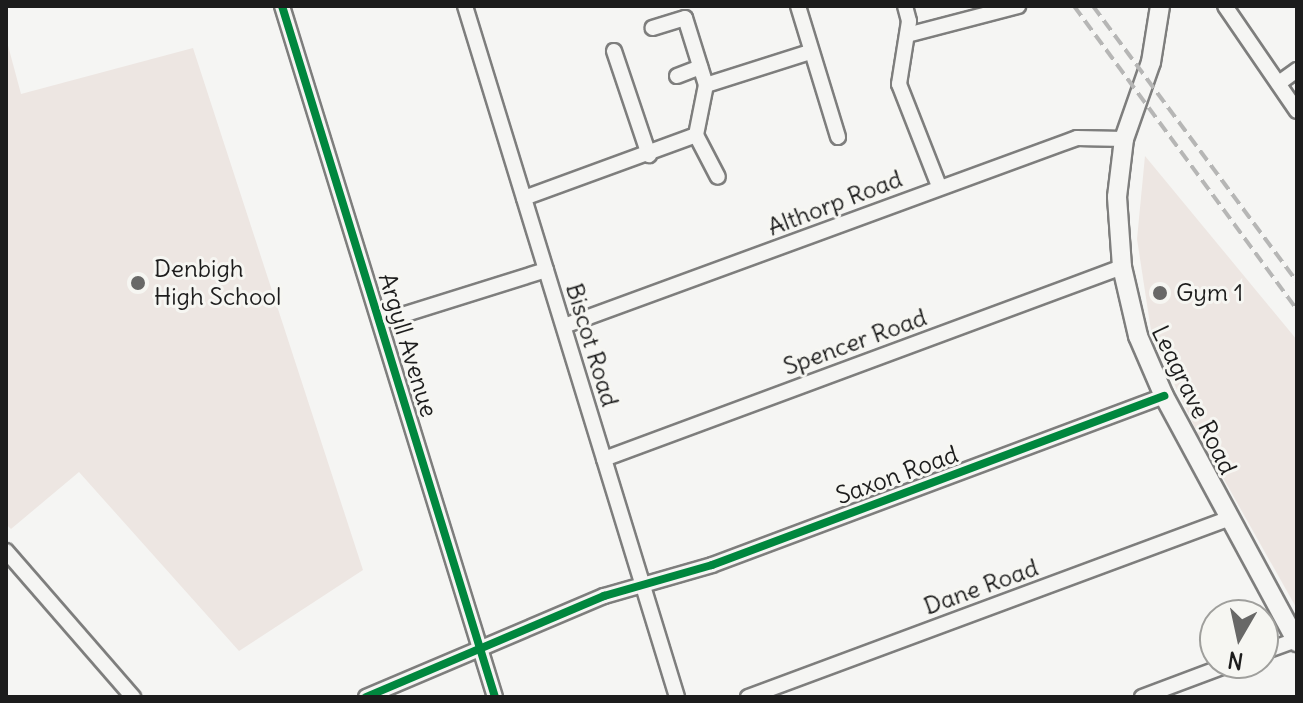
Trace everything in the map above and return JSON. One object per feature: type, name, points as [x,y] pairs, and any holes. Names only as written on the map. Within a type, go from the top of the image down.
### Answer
[{"type":"main road","name":"Leagrave Road","points":[[1160,6],[1151,62],[1124,139],[1117,197],[1122,267],[1138,336],[1164,396],[1296,641]]},
{"type":"street","name":"Argyll Avenue","points":[[282,6],[495,697]]},
{"type":"street","name":"Biscot Road","points":[[465,6],[677,697]]},
{"type":"street","points":[[798,6],[838,137]]},
{"type":"street","points":[[905,6],[907,35],[899,84],[939,186]]},
{"type":"street","points":[[907,35],[1018,6]]},
{"type":"street","points":[[1225,6],[1297,111]]},
{"type":"street","points":[[652,28],[685,18],[706,85],[696,135],[718,177]]},
{"type":"street","points":[[614,51],[649,155]]},
{"type":"street","points":[[706,85],[810,52]]},
{"type":"street","points":[[677,76],[700,67]]},
{"type":"street","points":[[1279,83],[1297,70]]},
{"type":"street","points":[[524,198],[649,155],[696,135]]},
{"type":"street","name":"Althorp Road","points":[[564,326],[939,186],[1077,138],[1124,139]]},
{"type":"street","name":"Spencer Road","points":[[604,459],[1122,267]]},
{"type":"street","points":[[380,322],[546,270]]},
{"type":"street","name":"Saxon Road","points":[[366,697],[479,646],[604,596],[643,588],[1164,396]]},
{"type":"street","name":"Dane Road","points":[[748,697],[1230,518]]},
{"type":"street","points":[[6,551],[133,697]]},
{"type":"street","points":[[1142,697],[1199,676]]},
{"type":"shaded area","name":"Denbigh High School","points":[[6,38],[21,94],[193,48],[363,570],[239,651],[79,472],[11,529],[6,524]]},
{"type":"shaded area","points":[[1145,156],[1297,340],[1297,609],[1195,428],[1152,337],[1137,239]]},
{"type":"railway","points":[[1074,6],[1297,310]]},
{"type":"railway","points":[[1093,6],[1297,282]]},
{"type":"cycle path","points":[[282,6],[495,697]]},
{"type":"cycle path","points":[[366,697],[604,596],[712,565],[1164,396]]},
{"type":"place","name":"Denbigh High School","points":[[138,283]]},
{"type":"place","name":"Gym 1","points":[[1160,293]]}]
